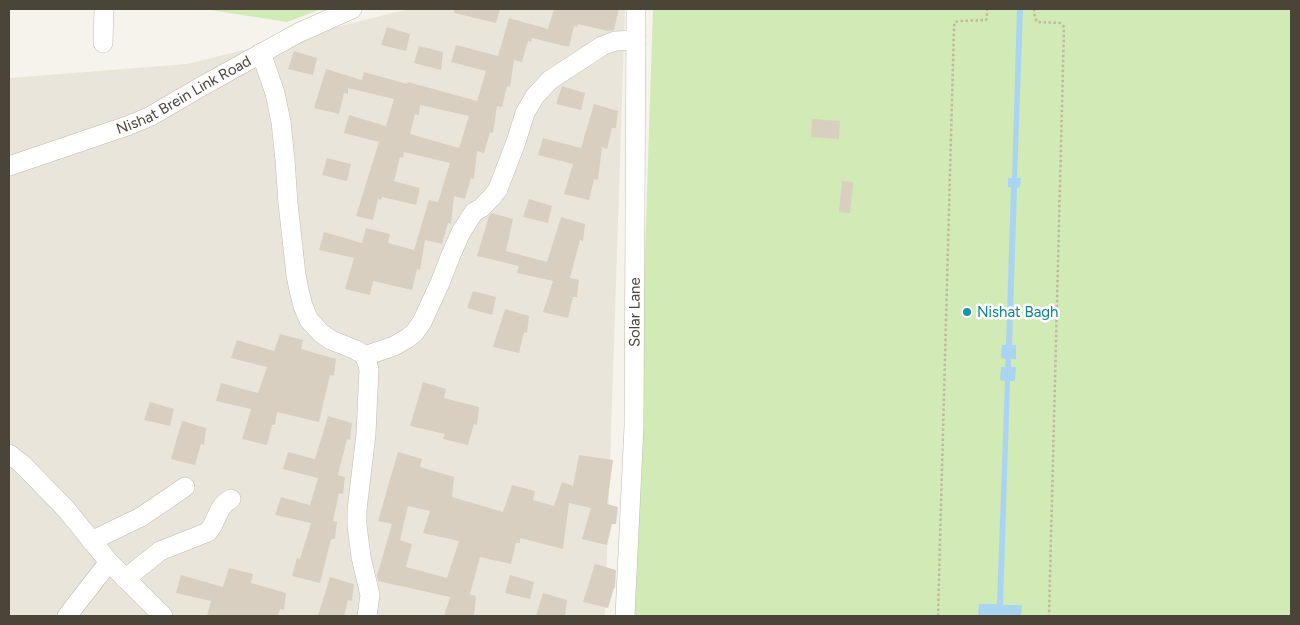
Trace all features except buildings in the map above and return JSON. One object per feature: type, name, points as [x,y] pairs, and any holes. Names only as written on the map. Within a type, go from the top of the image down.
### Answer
[{"type":"street","points":[[103,42],[104,9]]},
{"type":"street","name":"Nishat Brein Link Road","points":[[9,166],[149,117],[261,53],[352,9]]},
{"type":"street","name":"Solar Lane","points":[[624,616],[634,426],[636,9]]},
{"type":"street","points":[[364,356],[394,346],[416,332],[461,232],[474,212],[481,208],[498,188],[525,113],[535,96],[550,80],[602,46],[615,41],[636,40]]},
{"type":"street","points":[[261,53],[275,93],[281,122],[295,266],[298,290],[303,306],[309,320],[322,334],[331,340],[356,350],[364,356],[369,369],[366,434],[357,510],[361,557],[370,595],[367,616]]},
{"type":"street","points":[[9,454],[21,463],[65,508],[109,562],[163,616]]},
{"type":"street","points":[[91,541],[140,517],[185,488]]},
{"type":"street","points":[[125,579],[160,551],[208,532],[223,504],[231,499]]},
{"type":"street","points":[[67,616],[109,562]]},
{"type":"path","points":[[938,616],[954,26],[955,22],[958,21],[986,20],[987,9]]},
{"type":"path","points":[[1034,9],[1037,22],[1060,23],[1064,27],[1049,616]]},
{"type":"shaded area","points":[[409,9],[625,9],[605,616],[9,616],[9,78],[187,64]]},
{"type":"green space","points":[[204,9],[321,9],[287,22]]},
{"type":"green space","name":"Nishat Bagh","points":[[653,9],[1291,9],[1291,616],[633,616]]},
{"type":"water","points":[[1017,9],[1023,9],[1017,178],[1021,178],[1020,187],[1017,188],[1012,345],[1016,345],[1016,359],[1011,359],[1011,367],[1016,367],[1015,381],[1010,381],[1003,605],[1022,605],[1021,616],[978,616],[979,604],[997,604],[1005,381],[1000,380],[1001,367],[1005,367],[1006,359],[1001,358],[1002,345],[1006,345],[1011,187],[1008,187],[1008,178],[1012,178]]},
{"type":"place","name":"Nishat Bagh","points":[[967,312]]}]
